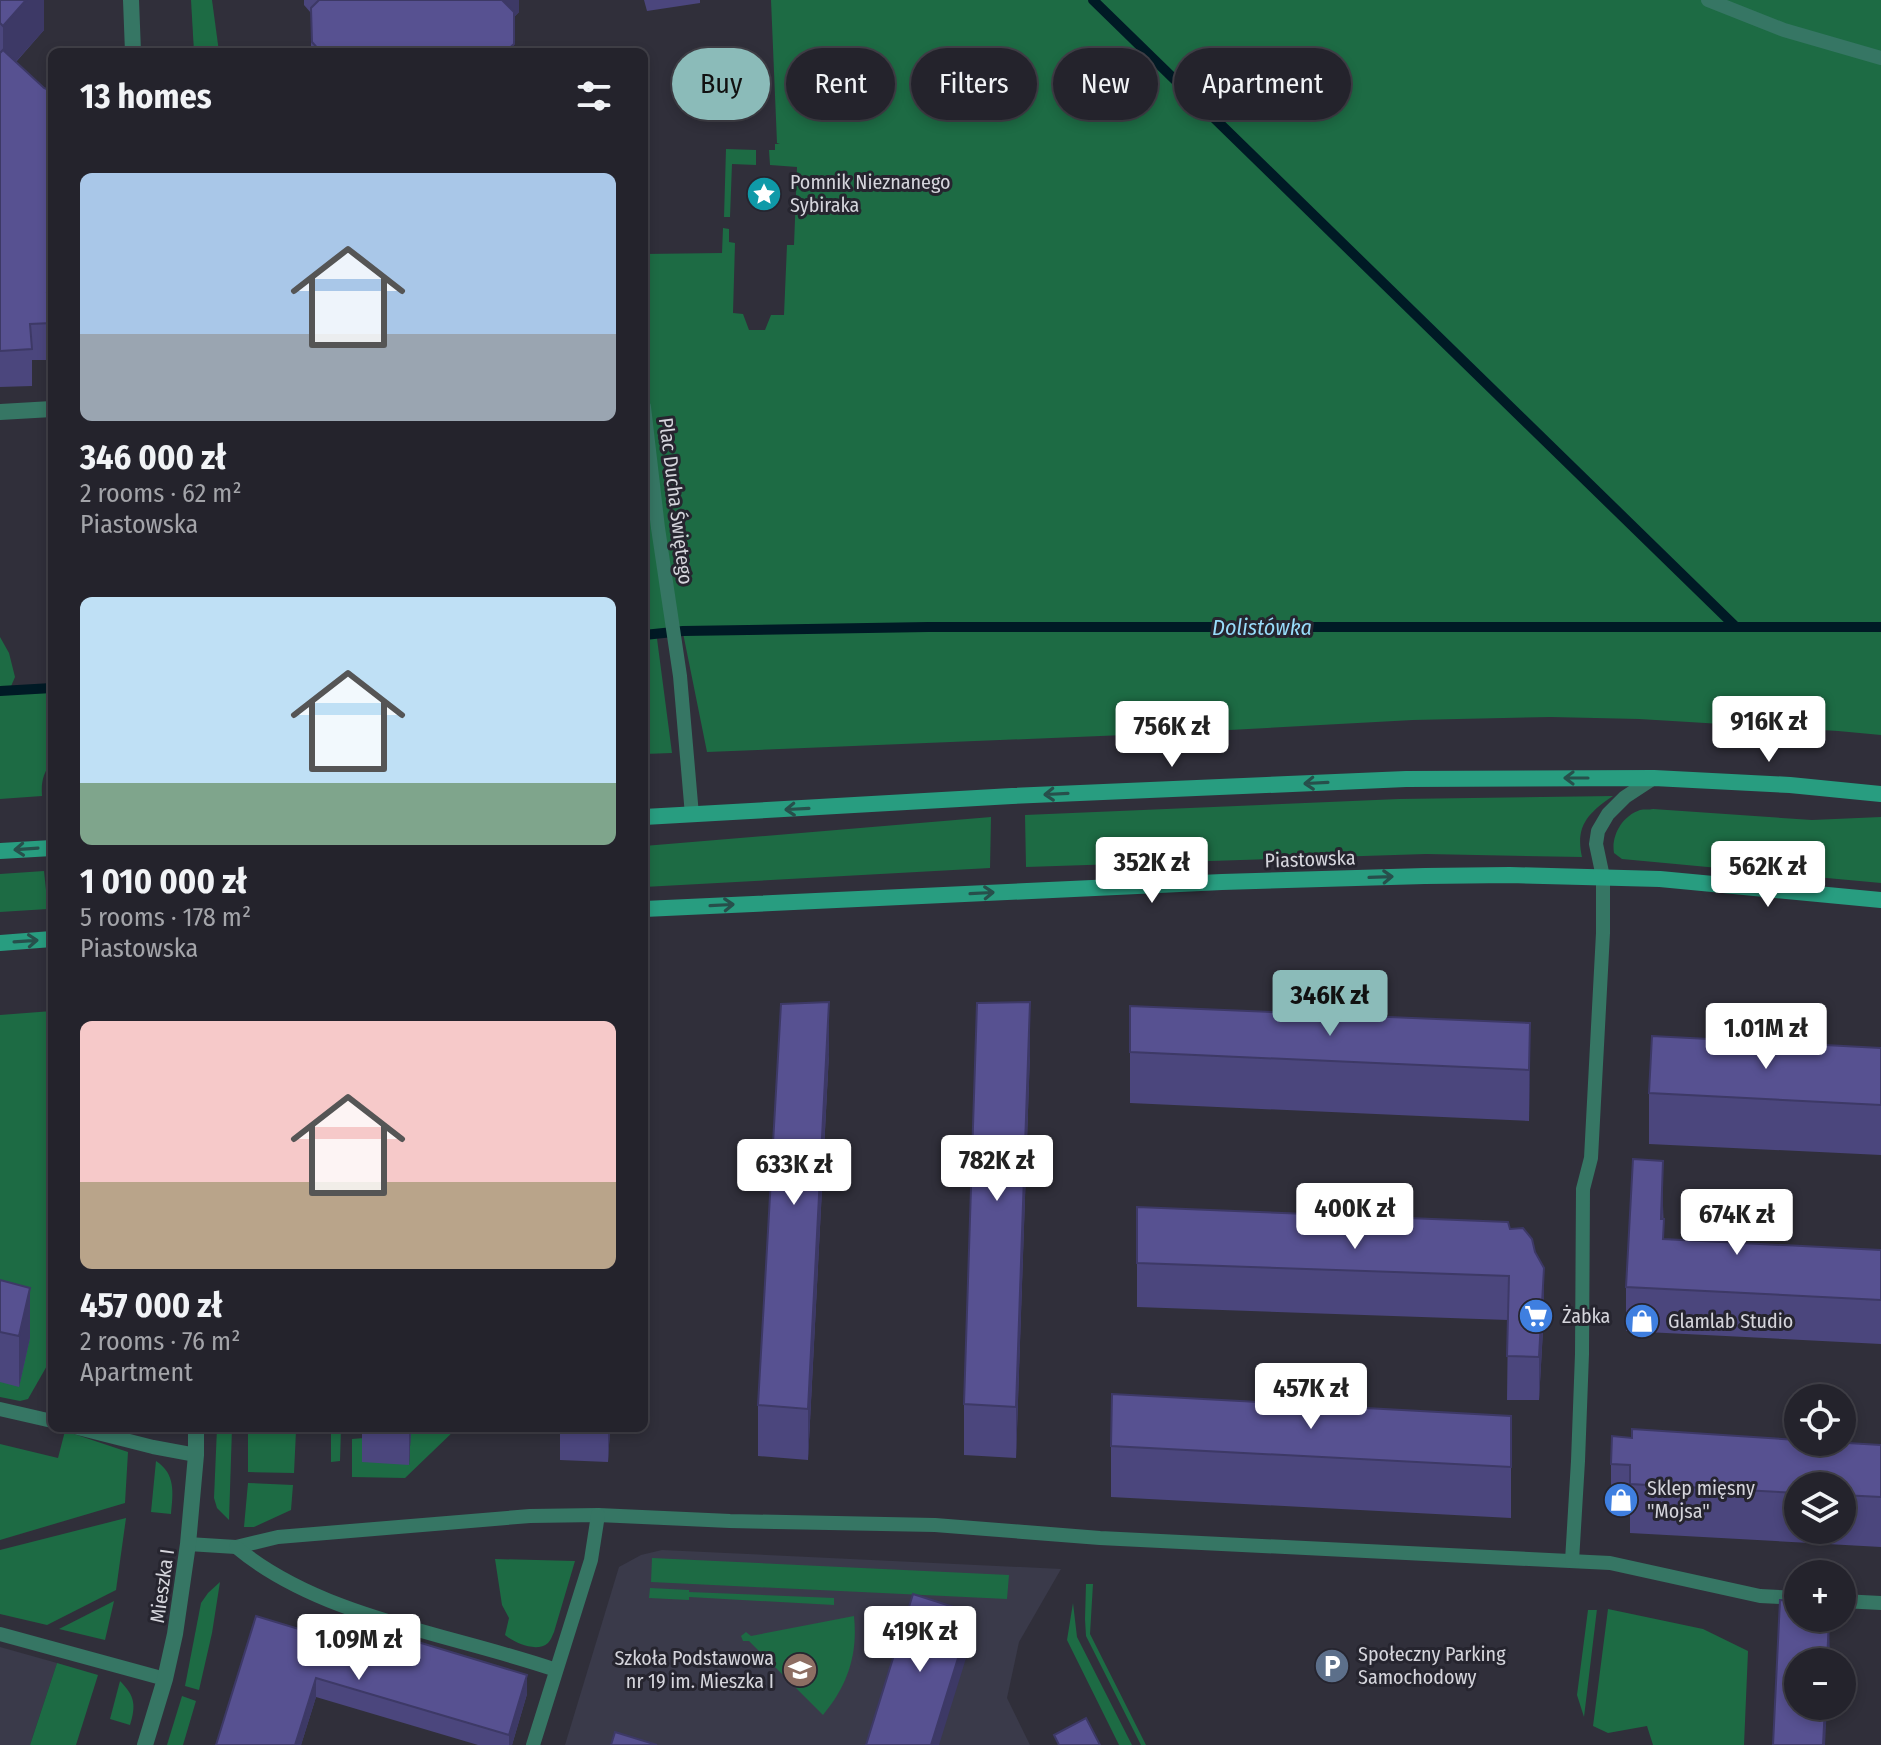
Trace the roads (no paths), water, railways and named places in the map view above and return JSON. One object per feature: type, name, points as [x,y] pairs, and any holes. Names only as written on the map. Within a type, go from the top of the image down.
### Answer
[{"type":"main road","points":[[648,817],[1012,796],[1406,779],[1654,778],[1790,785],[1881,794]]},
{"type":"main road","points":[[0,851],[48,848]]},
{"type":"main road","name":"Piastowska","points":[[648,909],[1425,876],[1660,879],[1881,900]]},
{"type":"main road","points":[[0,943],[48,939]]},
{"type":"street","points":[[131,0],[133,48]]},
{"type":"street","points":[[0,412],[48,409]]},
{"type":"street","name":"Mieszka I","points":[[145,1745],[175,1634],[188,1544],[196,1432]]},
{"type":"lane","points":[[1708,0],[1784,30],[1881,58]]},
{"type":"lane","name":"Plac Ducha Świętego","points":[[648,442],[678,668],[692,815]]},
{"type":"lane","points":[[1572,1561],[1582,1354],[1583,1189],[1591,1158],[1603,933],[1603,877],[1596,844],[1598,831],[1608,814],[1625,797],[1654,778]]},
{"type":"lane","points":[[0,1409],[48,1420]]},
{"type":"lane","points":[[94,1432],[196,1455]]},
{"type":"lane","points":[[533,1745],[591,1560],[598,1515]]},
{"type":"lane","points":[[188,1544],[236,1547],[278,1537],[530,1516],[598,1515],[935,1525],[1100,1538],[1610,1563],[1760,1596],[1784,1597]]},
{"type":"lane","points":[[236,1547],[257,1565],[284,1581],[364,1614],[556,1670]]},
{"type":"lane","points":[[1856,1602],[1881,1603]]},
{"type":"lane","points":[[0,1634],[165,1679]]},
{"type":"waterway","points":[[1093,0],[1736,627]]},
{"type":"waterway","name":"Dolistówka","points":[[648,635],[683,631],[928,627],[1881,627]]},
{"type":"waterway","name":"Dolistówka","points":[[0,691],[48,688]]},
{"type":"place","name":"Pomnik Nieznanego Sybiraka","points":[[764,194]]},
{"type":"place","name":"Żabka","points":[[1536,1316]]},
{"type":"place","name":"Glamlab Studio","points":[[1642,1321]]},
{"type":"place","name":"Sklep mięsny \"Mojsa\"","points":[[1621,1500]]},
{"type":"place","name":"Społeczny Parking Samochodowy","points":[[1332,1666]]},
{"type":"place","name":"Szkoła Podstawowa nr 19 im. Mieszka I","points":[[800,1670]]}]
